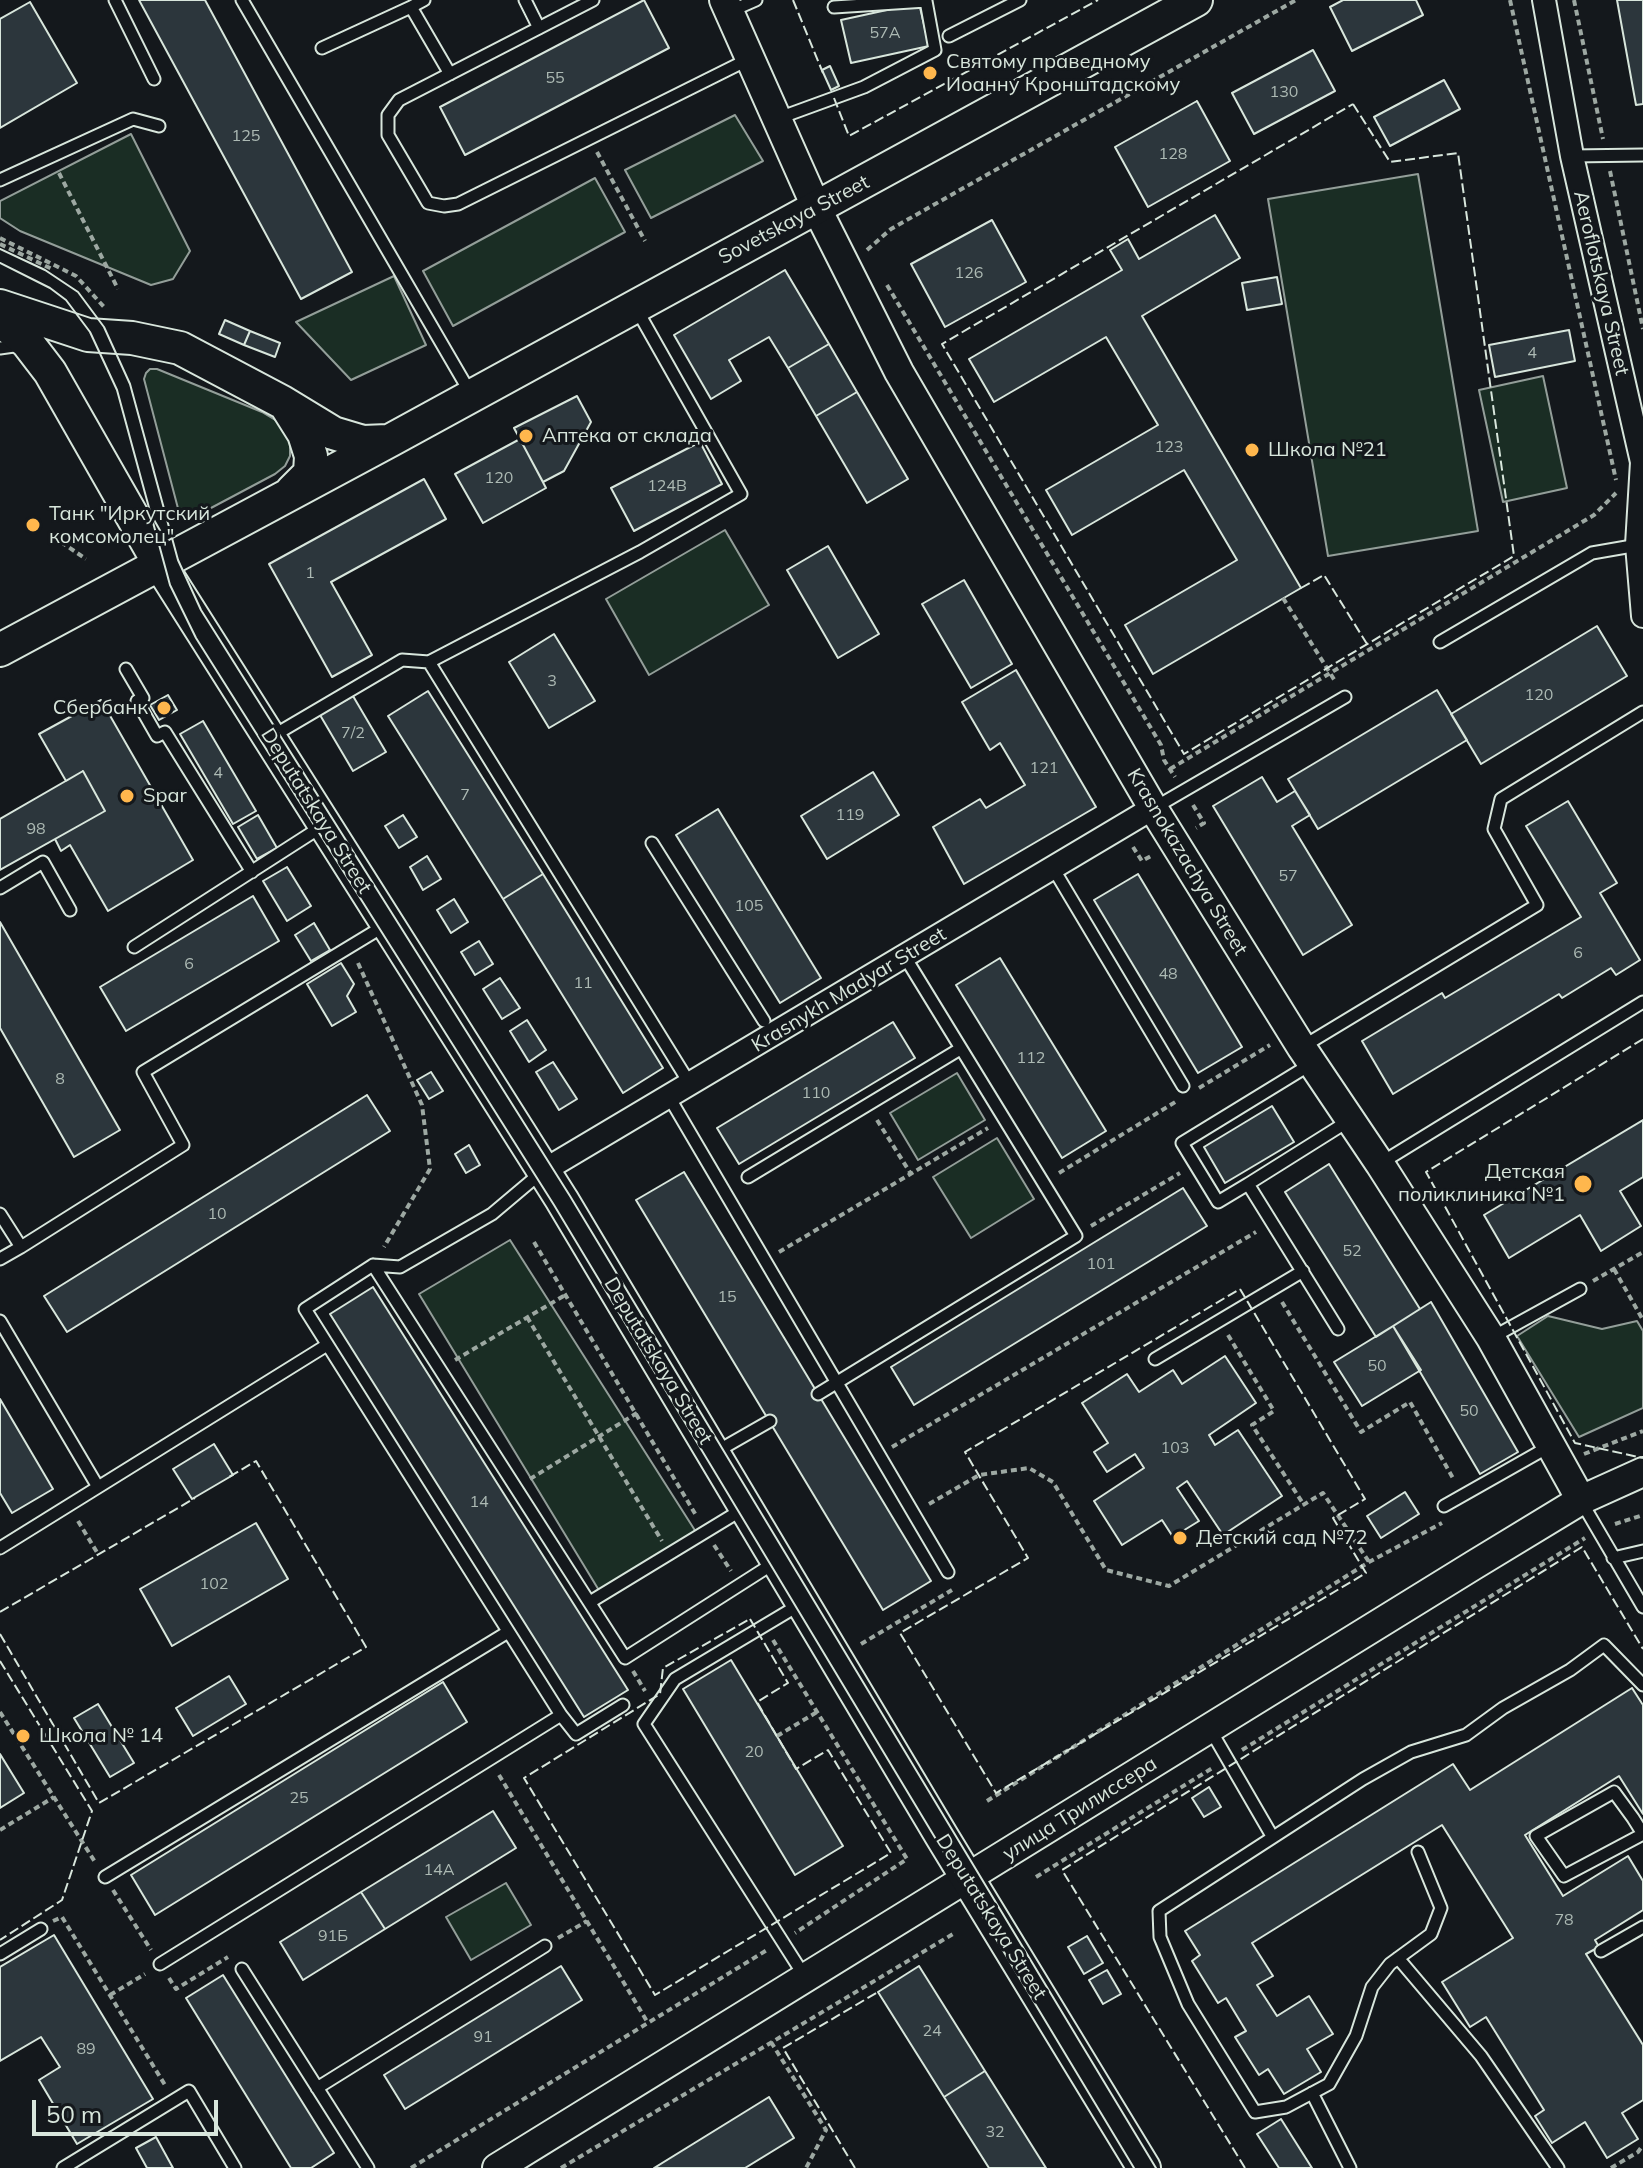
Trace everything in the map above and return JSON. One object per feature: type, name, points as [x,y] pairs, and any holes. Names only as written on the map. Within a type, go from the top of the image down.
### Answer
[{"type":"main road","name":"Sovetskaya Street","points":[[0,650],[817,209],[1196,0]]},
{"type":"main road","points":[[0,306],[88,335],[132,338],[180,348],[345,438],[372,443],[391,440]]},
{"type":"main road","name":"Deputatskaya Street","points":[[0,320],[33,349],[50,372],[159,563],[543,1171],[1144,2168]]},
{"type":"main road","points":[[282,402],[304,434],[312,461],[310,473],[303,483],[284,496]]},
{"type":"street","name":"Aeroflotskaya Street","points":[[1544,0],[1572,156],[1642,462],[1640,544],[1643,616]]},
{"type":"street","name":"Krasnokazachya Street","points":[[737,4],[752,58],[817,209],[899,372],[1304,1061],[1380,1164],[1491,1338],[1581,1500]]},
{"type":"street","name":"Krasnykh Madyar Street","points":[[543,1171],[1153,808]]},
{"type":"street","name":"улица Трилиссера","points":[[497,2168],[1581,1500],[1643,1472]]},
{"type":"lane","points":[[115,0],[154,79]]},
{"type":"lane","points":[[242,0],[472,394]]},
{"type":"lane","points":[[322,48],[424,0]]},
{"type":"lane","points":[[525,0],[539,28]]},
{"type":"lane","points":[[593,0],[399,100],[388,115],[388,135],[428,203],[444,206],[458,204],[752,58]]},
{"type":"lane","points":[[949,36],[1020,0]]},
{"type":"lane","points":[[778,118],[864,87],[935,50],[926,1],[834,7]]},
{"type":"lane","points":[[411,7],[450,74]]},
{"type":"lane","points":[[0,180],[133,119],[159,126]]},
{"type":"lane","points":[[1572,156],[1643,155]]},
{"type":"lane","points":[[270,737],[402,660],[429,662],[640,552],[741,494],[635,306]]},
{"type":"lane","points":[[0,348],[16,345],[33,349]]},
{"type":"lane","points":[[1440,642],[1592,553],[1640,544]]},
{"type":"lane","points":[[429,662],[690,1084]]},
{"type":"lane","points":[[126,669],[143,698],[137,701],[157,736],[165,732],[252,872]]},
{"type":"lane","points":[[1153,808],[1345,697]]},
{"type":"lane","points":[[1350,1120],[1218,1202],[1182,1143],[1537,905],[1494,829],[1501,799],[1643,712]]},
{"type":"lane","points":[[134,947],[324,825]]},
{"type":"lane","points":[[652,843],[764,1021]]},
{"type":"lane","points":[[0,888],[43,862],[70,910]]},
{"type":"lane","points":[[1053,868],[1183,1086]]},
{"type":"lane","points":[[0,1259],[183,1145],[143,1072],[388,923]]},
{"type":"lane","points":[[818,1394],[1076,1236],[905,957]]},
{"type":"lane","points":[[1380,1164],[1643,1002]]},
{"type":"lane","points":[[748,1177],[960,1049]]},
{"type":"lane","points":[[669,1097],[948,1572]]},
{"type":"lane","points":[[543,1171],[492,1214],[400,1267],[373,1265],[305,1309],[508,1632],[576,1734],[623,1705]]},
{"type":"lane","points":[[1248,1184],[1338,1329]]},
{"type":"lane","points":[[0,1214],[21,1247]]},
{"type":"lane","points":[[373,1265],[625,1658],[778,1560]]},
{"type":"lane","points":[[1155,1359],[1303,1271]]},
{"type":"lane","points":[[1491,1338],[1580,1289]]},
{"type":"lane","points":[[0,1321],[98,1487]]},
{"type":"lane","points":[[0,1548],[327,1345]]},
{"type":"lane","points":[[714,1453],[770,1421]]},
{"type":"lane","points":[[1444,1506],[1555,1454]]},
{"type":"lane","points":[[1581,1500],[1643,1607]]},
{"type":"lane","points":[[590,1602],[746,1507]]},
{"type":"lane","points":[[1613,1558],[1643,1551]]},
{"type":"lane","points":[[803,1602],[675,1679],[644,1724],[806,1978]]},
{"type":"lane","points":[[105,1877],[508,1632]]},
{"type":"lane","points":[[1418,1852],[1441,1908],[1431,1934],[1390,1964],[1372,1987],[1356,2036],[1329,2084],[1286,2107],[1255,2112],[1188,2004],[1160,1937],[1159,1911],[1272,1836],[1411,1752],[1466,1735],[1503,1708],[1570,1670],[1604,1645],[1643,1685]]},
{"type":"lane","points":[[160,1964],[561,1715]]},
{"type":"lane","points":[[1210,1728],[1272,1836]]},
{"type":"lane","points":[[1614,1792],[1643,1834],[1564,1876],[1536,1836],[1614,1792]]},
{"type":"lane","points":[[1601,1951],[1643,1927]]},
{"type":"lane","points":[[0,1954],[41,1929]]},
{"type":"lane","points":[[317,2088],[545,1946]]},
{"type":"lane","points":[[1398,1958],[1481,2056],[1558,2168]]},
{"type":"lane","points":[[242,1969],[368,2168]]},
{"type":"lane","points":[[63,2168],[189,2091],[235,2168]]},
{"type":"lane","points":[[1312,2093],[1350,2168]]},
{"type":"path","points":[[845,263],[867,250],[891,229],[1296,0]]},
{"type":"path","points":[[1170,769],[1594,515],[1618,490],[1510,0]]},
{"type":"path","points":[[590,139],[645,241]]},
{"type":"path","points":[[50,157],[118,289]]},
{"type":"path","points":[[0,238],[76,276],[132,338]]},
{"type":"path","points":[[0,244],[54,270]]},
{"type":"path","points":[[883,278],[1153,731],[1161,745],[1164,760]]},
{"type":"path","points":[[61,542],[86,559]]},
{"type":"path","points":[[1283,598],[1345,697]]},
{"type":"path","points":[[1142,861],[1156,853]]},
{"type":"path","points":[[350,946],[422,1105],[430,1169],[373,1265]]},
{"type":"path","points":[[1043,1183],[1279,1039],[1304,1061]]},
{"type":"path","points":[[868,1105],[911,1174]]},
{"type":"path","points":[[764,1261],[1004,1119]]},
{"type":"path","points":[[1076,1236],[1195,1164]]},
{"type":"path","points":[[878,1455],[1272,1222]]},
{"type":"path","points":[[534,1242],[739,1585]]},
{"type":"path","points":[[1580,1289],[1643,1252]]},
{"type":"path","points":[[1614,1269],[1643,1320]]},
{"type":"path","points":[[1273,1288],[1361,1432],[1410,1402],[1464,1495]]},
{"type":"path","points":[[440,1369],[567,1294]]},
{"type":"path","points":[[527,1317],[666,1547]]},
{"type":"path","points":[[1219,1321],[1274,1411],[1252,1425],[1304,1505]]},
{"type":"path","points":[[516,1488],[637,1413]]},
{"type":"path","points":[[1555,1454],[1643,1431]]},
{"type":"path","points":[[913,1514],[979,1475],[1029,1468],[1053,1482],[1106,1570],[1169,1586],[1323,1493],[1369,1562]]},
{"type":"path","points":[[69,1505],[98,1554]]},
{"type":"path","points":[[1036,1877],[1598,1530],[1643,1515]]},
{"type":"path","points":[[987,1801],[1369,1562],[1450,1519]]},
{"type":"path","points":[[861,1644],[956,1588],[948,1572]]},
{"type":"path","points":[[411,2168],[782,1941],[907,1859],[764,1625]]},
{"type":"path","points":[[623,1705],[645,1691],[625,1658]]},
{"type":"path","points":[[0,1712],[176,1989],[228,1956],[242,1969]]},
{"type":"path","points":[[777,1736],[817,1712]]},
{"type":"path","points":[[490,1759],[648,2023]]},
{"type":"path","points":[[0,1830],[54,1797]]},
{"type":"path","points":[[41,1929],[62,1917],[175,2100]]},
{"type":"path","points":[[545,1946],[587,1921]]},
{"type":"path","points":[[561,2168],[953,1934]]},
{"type":"path","points":[[110,1995],[160,1964]]},
{"type":"path","points":[[771,2042],[826,2130],[806,2168]]},
{"type":"path","points":[[1611,2168],[1638,2152],[1643,2145]]},
{"type":"green space","points":[[735,115],[763,161],[651,218],[625,170]]},
{"type":"green space","points":[[131,134],[190,251],[173,279],[151,285],[20,231],[0,218],[0,201]]},
{"type":"green space","points":[[1418,174],[1478,531],[1328,556],[1268,199]]},
{"type":"green space","points":[[595,178],[625,232],[453,326],[423,271]]},
{"type":"green space","points":[[394,276],[426,345],[351,380],[296,322]]},
{"type":"green space","points":[[150,369],[157,369],[277,421],[290,443],[290,456],[285,466],[194,517],[180,516],[144,379]]},
{"type":"green space","points":[[1543,376],[1567,488],[1503,502],[1479,390]]},
{"type":"green space","points":[[725,530],[769,605],[649,675],[606,599]]},
{"type":"green space","points":[[957,1073],[985,1120],[918,1160],[890,1113]]},
{"type":"green space","points":[[997,1138],[1034,1199],[971,1238],[933,1177]]},
{"type":"green space","points":[[510,1240],[696,1532],[600,1592],[419,1294]]},
{"type":"green space","points":[[1548,1316],[1602,1329],[1637,1321],[1643,1331],[1643,1408],[1579,1437],[1517,1336]]},
{"type":"green space","points":[[506,1883],[531,1925],[471,1960],[446,1917]]},
{"type":"building","points":[[139,0],[205,0],[352,272],[301,299]]},
{"type":"building","points":[[644,0],[669,48],[465,155],[440,107]]},
{"type":"building","points":[[1343,0],[1416,0],[1423,15],[1352,51],[1330,7]]},
{"type":"building","points":[[1617,0],[1643,0],[1643,104],[1636,105]]},
{"type":"building","points":[[30,2],[77,83],[0,128],[0,19]]},
{"type":"building","points":[[919,3],[929,46],[851,63],[841,20]]},
{"type":"building","points":[[1313,50],[1335,91],[1254,134],[1232,93]]},
{"type":"building","points":[[830,66],[839,86],[831,90],[822,70]]},
{"type":"building","points":[[1444,80],[1460,109],[1390,146],[1374,117]]},
{"type":"building","points":[[1197,101],[1230,161],[1148,207],[1115,147]]},
{"type":"building","points":[[1215,215],[1240,258],[1142,316],[1301,588],[1153,674],[1125,625],[1237,560],[1184,470],[1072,535],[1046,490],[1158,425],[1106,337],[994,402],[969,359],[1122,270],[1110,250],[1128,239],[1139,259]]},
{"type":"building","points":[[992,220],[1026,282],[945,327],[911,264]]},
{"type":"building","points":[[785,270],[829,344],[788,368],[769,337],[729,360],[741,381],[711,399],[674,335]]},
{"type":"building","points":[[1277,277],[1282,304],[1247,310],[1242,283]]},
{"type":"building","points":[[225,320],[250,331],[244,345],[219,334]]},
{"type":"building","points":[[1569,330],[1575,361],[1495,377],[1489,345]]},
{"type":"building","points":[[250,331],[280,343],[275,357],[244,345]]},
{"type":"building","points":[[829,344],[857,392],[816,416],[788,368]]},
{"type":"building","points":[[857,392],[908,479],[867,503],[816,416]]},
{"type":"building","points":[[577,396],[591,422],[564,471],[543,482],[514,428]]},
{"type":"building","points":[[520,439],[546,488],[483,523],[455,474]]},
{"type":"building","points":[[700,442],[722,484],[634,531],[611,488]]},
{"type":"building","points":[[424,479],[446,519],[331,582],[372,655],[332,677],[269,564]]},
{"type":"building","points":[[828,546],[879,634],[838,658],[787,570]]},
{"type":"building","points":[[964,580],[1012,664],[971,688],[922,604]]},
{"type":"building","points":[[1597,626],[1627,676],[1481,764],[1451,714]]},
{"type":"building","points":[[554,634],[595,701],[549,728],[509,662]]},
{"type":"building","points":[[1016,670],[1096,807],[964,884],[933,827],[980,799],[986,808],[1025,785],[1000,743],[990,750],[962,702]]},
{"type":"building","points":[[1437,690],[1467,740],[1318,829],[1288,779]]},
{"type":"building","points":[[428,691],[543,874],[503,899],[388,716]]},
{"type":"building","name":"Сбербанк","points":[[168,695],[177,710],[159,720],[150,705]]},
{"type":"building","points":[[353,696],[386,752],[353,771],[320,715]]},
{"type":"building","name":"Spar","points":[[101,700],[193,860],[108,911],[70,845],[61,851],[55,839],[105,811],[83,771],[66,781],[39,734]]},
{"type":"building","points":[[203,721],[256,811],[233,824],[180,734]]},
{"type":"building","points":[[83,771],[105,811],[0,870],[0,819]]},
{"type":"building","points":[[873,772],[899,815],[827,859],[801,816]]},
{"type":"building","points":[[1262,777],[1277,802],[1295,791],[1310,815],[1292,826],[1352,925],[1303,955],[1213,806]]},
{"type":"building","points":[[1568,801],[1617,883],[1600,893],[1640,960],[1616,975],[1611,968],[1562,998],[1559,994],[1393,1094],[1362,1041],[1442,993],[1445,998],[1581,917],[1526,826]]},
{"type":"building","points":[[718,809],[821,978],[780,1003],[676,835]]},
{"type":"building","points":[[258,815],[277,848],[257,859],[238,827]]},
{"type":"building","points":[[403,815],[417,837],[399,848],[385,826]]},
{"type":"building","points":[[427,856],[441,879],[423,890],[410,867]]},
{"type":"building","points":[[287,867],[311,906],[287,921],[263,881]]},
{"type":"building","points":[[543,874],[663,1068],[623,1093],[503,899]]},
{"type":"building","points":[[1138,874],[1242,1047],[1198,1073],[1094,900]]},
{"type":"building","points":[[253,896],[279,941],[126,1031],[100,987]]},
{"type":"building","points":[[454,899],[468,922],[451,933],[437,910]]},
{"type":"building","points":[[0,922],[120,1130],[74,1157],[0,1028]]},
{"type":"building","points":[[314,923],[330,950],[311,961],[295,935]]},
{"type":"building","points":[[479,941],[493,964],[475,975],[461,952]]},
{"type":"building","points":[[1000,958],[1106,1131],[1062,1158],[956,985]]},
{"type":"building","points":[[341,963],[354,984],[347,996],[356,1012],[332,1026],[307,984]]},
{"type":"building","points":[[500,978],[520,1008],[502,1019],[483,989]]},
{"type":"building","points":[[527,1020],[546,1050],[529,1062],[510,1031]]},
{"type":"building","points":[[893,1022],[915,1058],[739,1164],[717,1128]]},
{"type":"building","points":[[553,1062],[577,1099],[559,1110],[536,1072]]},
{"type":"building","points":[[431,1072],[443,1091],[429,1099],[417,1080]]},
{"type":"building","points":[[367,1095],[390,1131],[67,1332],[44,1296]]},
{"type":"building","points":[[1272,1106],[1294,1142],[1225,1183],[1204,1147]]},
{"type":"building","name":"Детская поликлиника №1","points":[[1643,1120],[1643,1177],[1620,1191],[1641,1226],[1601,1251],[1580,1215],[1509,1258],[1484,1215]]},
{"type":"building","points":[[469,1145],[480,1165],[466,1173],[455,1154]]},
{"type":"building","points":[[1329,1164],[1420,1309],[1376,1337],[1285,1192]]},
{"type":"building","points":[[684,1172],[931,1581],[883,1610],[636,1200]]},
{"type":"building","points":[[1183,1188],[1207,1226],[914,1405],[891,1367]]},
{"type":"building","points":[[373,1287],[628,1690],[584,1717],[330,1314]]},
{"type":"building","points":[[1431,1302],[1518,1452],[1480,1474],[1393,1326]]},
{"type":"building","points":[[1393,1326],[1421,1370],[1362,1406],[1334,1362]]},
{"type":"building","points":[[1225,1356],[1256,1403],[1209,1435],[1215,1445],[1238,1430],[1282,1496],[1223,1535],[1187,1481],[1177,1488],[1199,1521],[1173,1537],[1162,1520],[1122,1545],[1094,1501],[1144,1468],[1135,1454],[1107,1472],[1094,1452],[1108,1443],[1082,1403],[1127,1374],[1139,1392],[1173,1370],[1182,1384]]},
{"type":"building","points":[[0,1399],[53,1489],[12,1513],[0,1493]]},
{"type":"building","points":[[214,1444],[233,1475],[192,1499],[173,1469]]},
{"type":"building","points":[[1405,1492],[1419,1514],[1381,1538],[1367,1516]]},
{"type":"building","points":[[256,1523],[288,1579],[172,1646],[140,1589]]},
{"type":"building","points":[[731,1660],[843,1846],[795,1875],[683,1689]]},
{"type":"building","points":[[229,1676],[246,1704],[193,1736],[176,1708]]},
{"type":"building","points":[[443,1682],[467,1722],[155,1915],[131,1875]]},
{"type":"building","points":[[1632,1688],[1643,1705],[1643,1814],[1619,1776],[1525,1835],[1563,1896],[1628,1856],[1643,1881],[1643,1910],[1595,1940],[1599,1947],[1586,1954],[1643,2045],[1643,2100],[1622,2113],[1638,2139],[1607,2158],[1585,2122],[1552,2143],[1535,2116],[1544,2110],[1486,2017],[1470,2027],[1442,1982],[1513,1938],[1442,1825],[1252,1943],[1273,1976],[1257,1985],[1277,2016],[1309,1996],[1333,2034],[1307,2049],[1321,2072],[1284,2094],[1268,2069],[1259,2075],[1235,2037],[1246,2031],[1226,1998],[1218,2003],[1192,1961],[1200,1955],[1185,1931],[1453,1764],[1470,1790]]},
{"type":"building","points":[[98,1704],[134,1763],[110,1777],[74,1718]]},
{"type":"building","points":[[0,1754],[24,1793],[0,1808]]},
{"type":"building","points":[[1209,1787],[1221,1807],[1204,1817],[1192,1798]]},
{"type":"building","points":[[493,1811],[516,1848],[385,1929],[361,1892]]},
{"type":"building","points":[[361,1892],[385,1929],[303,1980],[280,1942]]},
{"type":"building","points":[[54,1935],[153,2099],[77,2144],[39,2080],[60,2067],[41,2037],[0,2061],[0,1967]]},
{"type":"building","points":[[1087,1936],[1103,1963],[1084,1974],[1068,1947]]},
{"type":"building","points":[[561,1966],[582,2000],[405,2109],[384,2075]]},
{"type":"building","points":[[919,1966],[985,2071],[944,2097],[878,1992]]},
{"type":"building","points":[[1107,1970],[1121,1994],[1103,2004],[1089,1980]]},
{"type":"building","points":[[223,1975],[334,2153],[311,2168],[291,2168],[186,1998]]},
{"type":"building","points":[[985,2071],[1046,2168],[989,2168],[944,2097]]},
{"type":"building","points":[[769,2097],[794,2138],[745,2168],[654,2168]]},
{"type":"building","points":[[1281,2119],[1312,2168],[1279,2168],[1257,2134]]},
{"type":"building","points":[[156,2137],[173,2168],[147,2168],[136,2148]]},
{"type":"tram line","points":[[0,249],[45,270],[78,292],[104,327],[130,384],[178,560],[201,610],[570,1196],[1156,2168]]},
{"type":"tram line","points":[[0,263],[50,288],[66,300],[90,332],[117,390],[170,585],[196,638],[554,1205],[1134,2168]]},
{"type":"fence","points":[[793,0],[823,73]]},
{"type":"fence","points":[[834,98],[849,136],[1098,0]]},
{"type":"fence","points":[[1353,104],[1390,162],[1458,153],[1514,556],[1184,754],[942,344],[1353,104]]},
{"type":"fence","points":[[1301,588],[1324,575],[1367,644]]},
{"type":"fence","points":[[1643,1039],[1426,1172],[1575,1443],[1643,1458]]},
{"type":"fence","points":[[1240,1289],[1365,1499],[1333,1518],[1366,1573],[996,1793],[900,1633],[1028,1558],[965,1452],[1240,1289]]},
{"type":"fence","points":[[0,1634],[99,1803],[366,1647],[256,1461],[229,1477]]},
{"type":"fence","points":[[0,1612],[195,1498]]},
{"type":"fence","points":[[1245,2168],[1062,1870],[1582,1547],[1643,1649]]},
{"type":"fence","points":[[750,1619],[788,1683],[757,1702],[796,1769],[828,1750],[891,1853],[655,1995],[524,1778],[660,1694],[663,1668],[750,1619]]},
{"type":"fence","points":[[0,1661],[92,1811],[62,1900],[0,1940]]},
{"type":"fence","points":[[855,2168],[783,2048],[878,1992]]},
{"type":"place","name":"Святому праведному Иоанну Кронштадскому","points":[[930,73]]},
{"type":"place","name":"Аптека от склада","points":[[526,436]]},
{"type":"place","name":"Школа №21","points":[[1252,450]]},
{"type":"place","name":"Танк \"Иркутский комсомолец\"","points":[[33,525]]},
{"type":"place","name":"Сбербанк","points":[[164,708]]},
{"type":"place","name":"Spar","points":[[127,796]]},
{"type":"place","name":"Детская поликлиника №1","points":[[1583,1184]]},
{"type":"place","name":"Детский сад №72","points":[[1180,1538]]},
{"type":"place","name":"Школа № 14","points":[[23,1736]]}]
